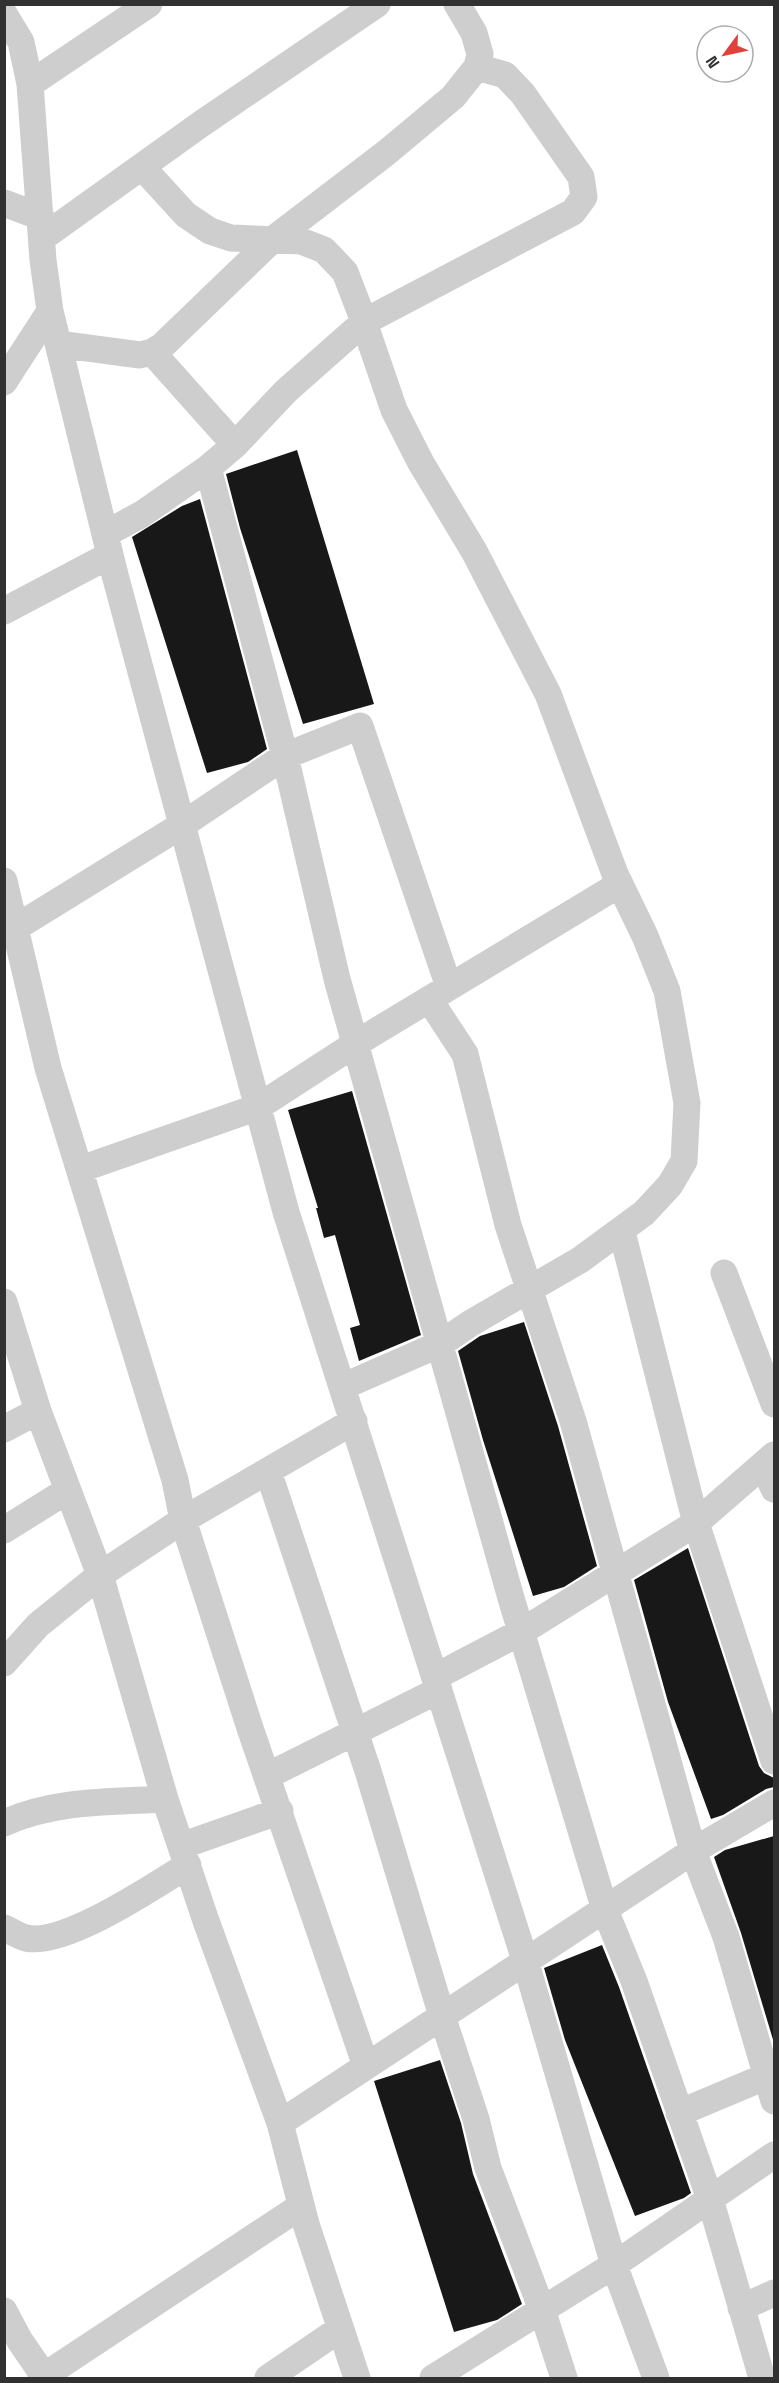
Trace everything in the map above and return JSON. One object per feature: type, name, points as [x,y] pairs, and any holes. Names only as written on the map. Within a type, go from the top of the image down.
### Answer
[{"type":"street","points":[[30,84],[149,4]]},
{"type":"street","points":[[41,227],[142,167],[377,4]]},
{"type":"street","points":[[58,344],[140,355],[152,352],[177,333],[271,241],[403,139],[453,96],[477,67],[480,54],[474,33],[457,4]]},
{"type":"street","points":[[4,14],[21,42],[30,84],[43,260],[50,311],[108,544],[286,1212],[525,1960],[614,2265],[656,2379]]},
{"type":"street","points":[[4,611],[108,544],[208,468],[235,445],[286,391],[364,322],[573,212],[584,197],[581,177],[523,94],[505,75],[477,67]]},
{"type":"street","points":[[142,167],[186,215],[210,231],[231,238],[301,241],[324,250],[345,272],[394,410],[421,463],[474,551],[548,694],[620,884],[668,991],[687,1102],[684,1161],[670,1185],[644,1213],[622,1232],[580,1260],[440,1344],[342,1387]]},
{"type":"street","points":[[4,203],[41,227]]},
{"type":"street","points":[[4,382],[50,311]]},
{"type":"street","points":[[152,352],[235,445]]},
{"type":"street","points":[[208,468],[285,756],[337,979],[522,1632],[605,1910],[634,1981],[710,2199],[762,2379]]},
{"type":"street","points":[[10,929],[182,825],[285,756],[360,726],[439,993],[465,1054],[508,1226],[573,1421],[693,1851],[726,1937],[771,2089],[679,2113]]},
{"type":"street","points":[[4,881],[10,929],[48,1068],[175,1480],[183,1520],[366,2066]]},
{"type":"street","points":[[81,1169],[258,1107],[356,1044],[620,884]]},
{"type":"street","points":[[622,1232],[696,1523],[774,1761]]},
{"type":"street","points":[[724,1273],[774,1404]]},
{"type":"street","points":[[5,1308],[38,1411],[99,1575],[165,1799],[235,2002],[280,2122],[301,2206],[357,2379]]},
{"type":"street","points":[[4,1429],[38,1411]]},
{"type":"street","points":[[4,1663],[38,1624],[99,1575],[183,1520],[354,1421]]},
{"type":"street","points":[[267,1776],[355,1731],[437,1684],[696,1523],[771,1470]]},
{"type":"street","points":[[268,1471],[355,1731],[476,2120],[488,2168],[543,2310],[564,2379]]},
{"type":"street","points":[[4,1530],[68,1490]]},
{"type":"street","points":[[4,1823],[28,1812],[86,1803],[165,1799]]},
{"type":"street","points":[[280,2122],[693,1851],[774,1803]]},
{"type":"street","points":[[4,1928],[26,1938],[43,1938],[98,1920],[185,1856],[280,1811]]},
{"type":"street","points":[[434,2379],[462,2370],[543,2310],[614,2265],[774,2155]]},
{"type":"street","points":[[4,2311],[43,2377],[301,2206]]},
{"type":"street","points":[[741,2308],[774,2293]]},
{"type":"street","points":[[268,2379],[340,2328]]},
{"type":"building","points":[[297,450],[374,704],[303,724],[240,528],[226,474]]},
{"type":"building","points":[[200,499],[267,749],[248,762],[207,773],[132,537],[182,506]]},
{"type":"building","points":[[352,1091],[421,1335],[359,1361],[350,1328],[360,1325],[335,1235],[324,1238],[316,1208],[318,1208],[288,1110]]},
{"type":"building","points":[[524,1322],[558,1426],[597,1566],[564,1587],[533,1596],[483,1440],[458,1351],[480,1336]]},
{"type":"building","points":[[688,1548],[759,1766],[764,1773],[774,1778],[774,1787],[766,1789],[723,1815],[711,1819],[668,1702],[634,1580]]},
{"type":"building","points":[[774,1836],[774,2043],[741,1933],[714,1857],[725,1850]]},
{"type":"building","points":[[602,1945],[619,1987],[691,2193],[684,2198],[635,2216],[565,2040],[544,1968]]},
{"type":"building","points":[[440,2060],[461,2123],[473,2174],[522,2304],[497,2320],[454,2332],[374,2081]]}]
